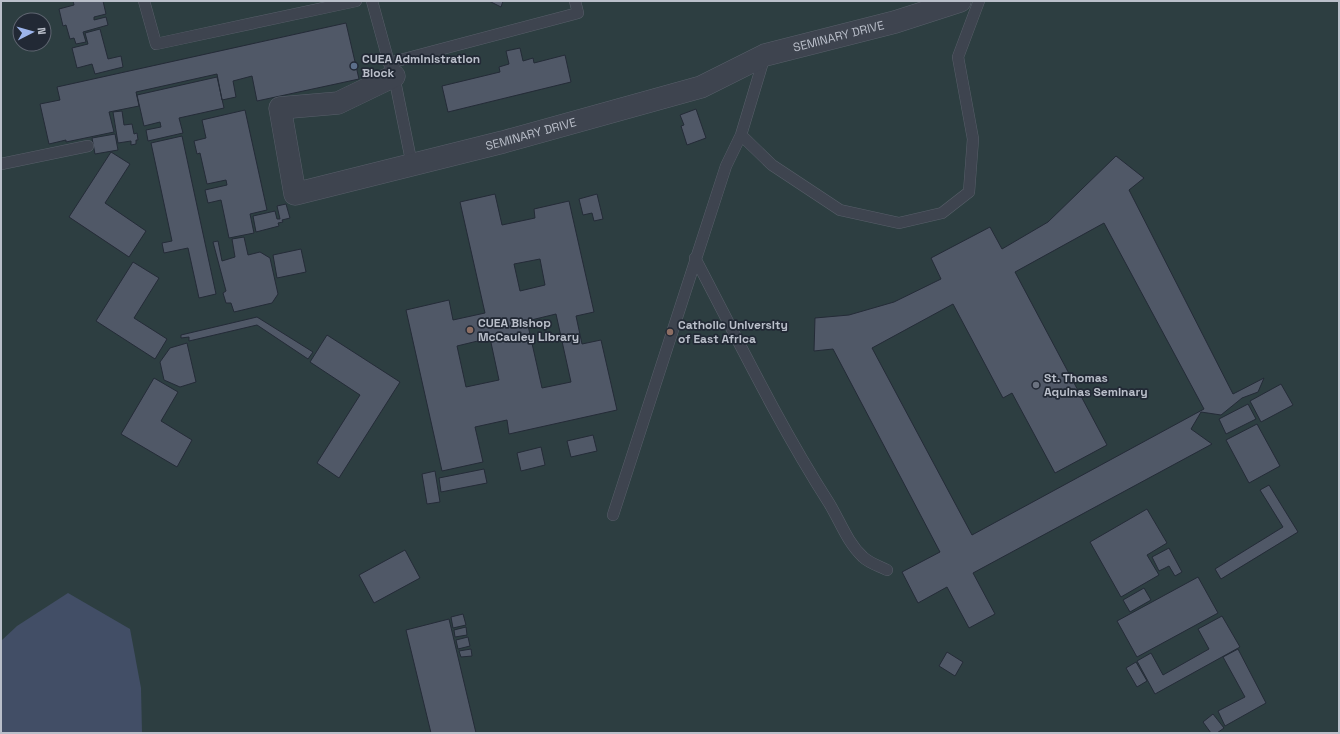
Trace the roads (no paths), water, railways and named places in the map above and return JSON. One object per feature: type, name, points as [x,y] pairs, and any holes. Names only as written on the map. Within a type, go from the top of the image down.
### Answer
[{"type":"street","name":"SEMINARY DRIVE","points":[[392,70],[338,103],[280,108],[294,194],[503,142],[701,87],[765,55],[895,22],[960,1]]},
{"type":"lane","points":[[144,1],[156,44],[313,6],[356,1]]},
{"type":"lane","points":[[372,1],[392,70],[412,165]]},
{"type":"lane","points":[[392,70],[578,13],[575,1]]},
{"type":"lane","points":[[741,136],[772,165],[840,210],[899,223],[942,214],[969,192],[974,139],[958,57],[979,1]]},
{"type":"lane","points":[[613,514],[726,166],[741,136],[765,55]]},
{"type":"lane","points":[[1,164],[88,146]]},
{"type":"lane","points":[[696,258],[806,466],[832,508],[847,537],[863,558],[887,570]]},
{"type":"water","points":[[68,593],[130,629],[141,688],[142,733],[1,733],[1,641],[17,626]]},
{"type":"place","name":"CUEA Administration Block","points":[[354,66]]},
{"type":"place","name":"CUEA Bishop McCauley Library","points":[[470,330]]},
{"type":"place","name":"Catholic University of East Africa","points":[[670,332]]},
{"type":"place","name":"St. Thomas Aquinas Seminary","points":[[1036,385]]}]
